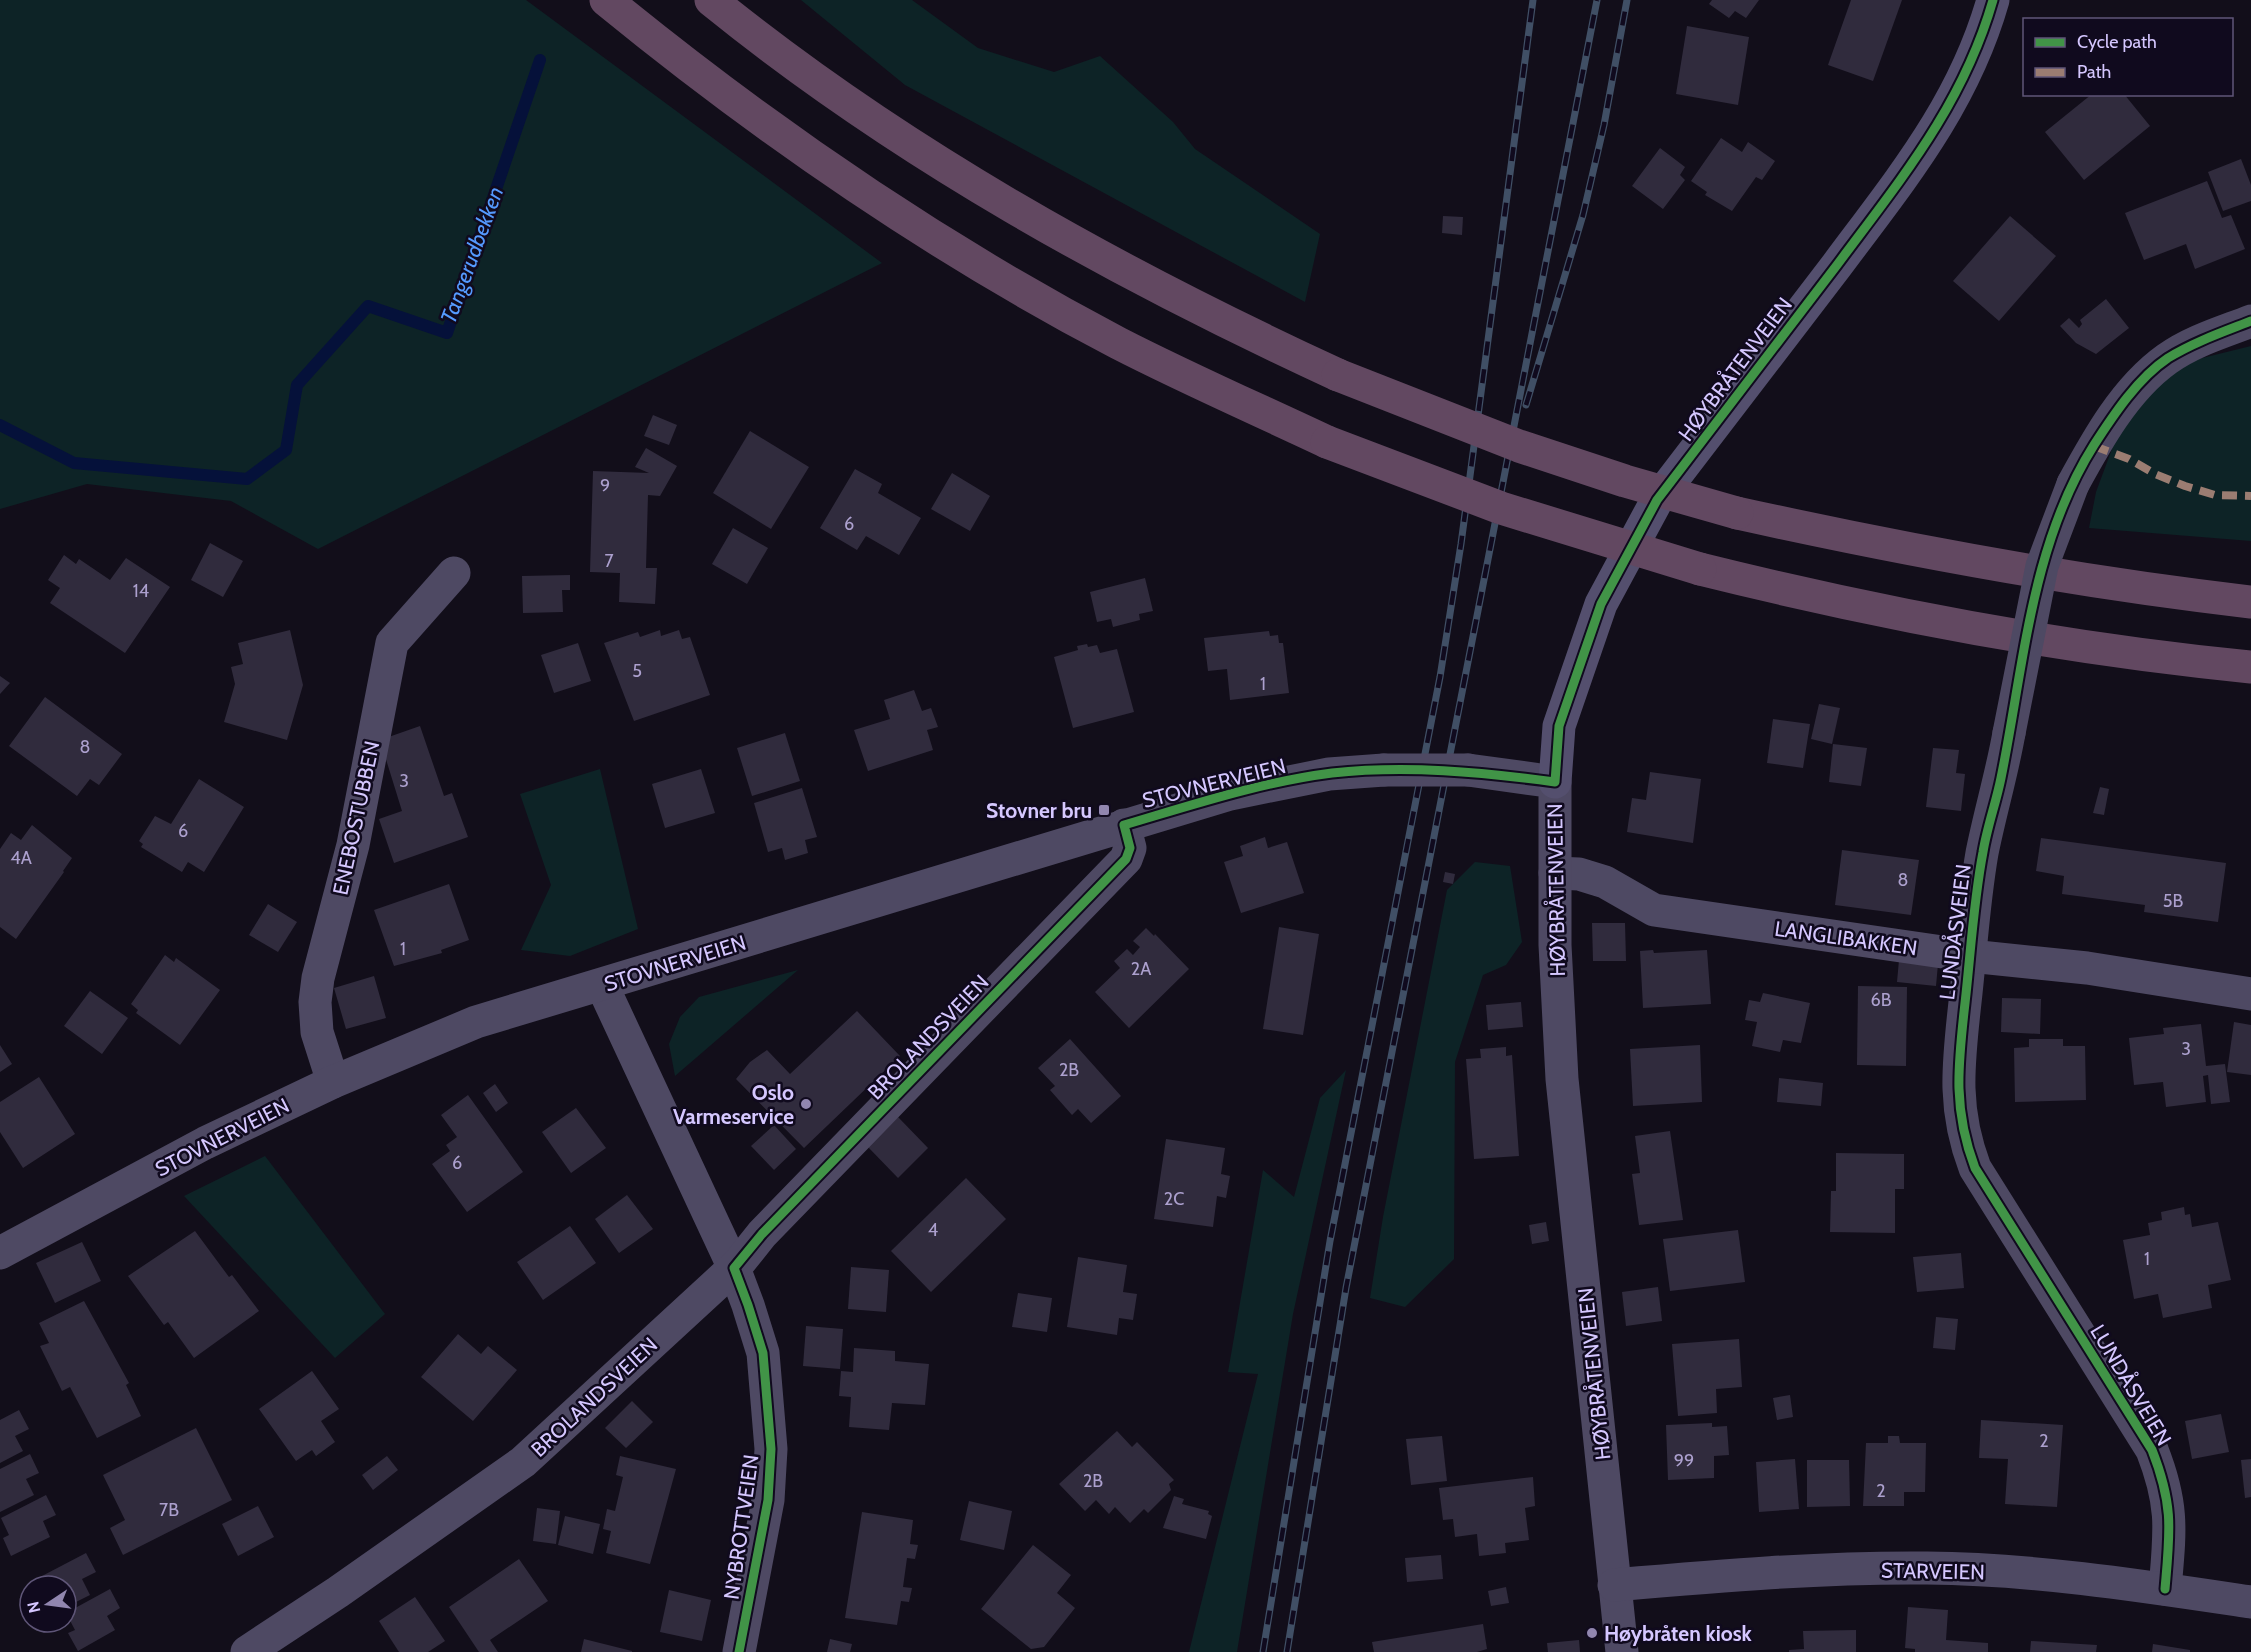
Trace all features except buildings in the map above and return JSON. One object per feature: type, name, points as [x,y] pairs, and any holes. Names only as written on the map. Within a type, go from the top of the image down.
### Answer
[{"type":"highway","points":[[606,0],[693,72],[786,140],[972,260],[1118,343],[1327,442],[1501,508],[1700,569],[1909,618],[2104,649],[2251,668]]},
{"type":"highway","points":[[711,0],[830,88],[1026,216],[1144,281],[1338,375],[1519,446],[1625,481],[1737,513],[2006,568],[2125,588],[2251,602]]},
{"type":"main road","name":"HØYBRÅTENVEIEN","points":[[1555,782],[1559,726],[1601,604],[1636,537],[1658,501],[1926,145],[1966,77],[1984,32],[1993,0]]},
{"type":"street","name":"LUNDÅSVEIEN","points":[[2165,1589],[2170,1516],[2168,1496],[2152,1450],[1975,1168],[1964,1140],[1958,1092],[1970,956],[1983,851],[2042,566],[2073,484],[2115,414],[2137,387],[2166,360],[2206,339],[2251,321]]},
{"type":"street","name":"ENEBOSTUBBEN","points":[[333,1082],[317,1032],[315,1002],[318,978],[353,845],[392,643],[454,573]]},
{"type":"street","name":"STOVNERVEIEN","points":[[0,1253],[205,1143],[333,1082],[476,1022],[1124,825],[1280,783],[1338,773],[1384,770],[1468,770],[1555,782]]},
{"type":"street","name":"HØYBRÅTENVEIEN","points":[[1555,782],[1557,1012],[1562,1079],[1622,1652]]},
{"type":"street","name":"BROLANDSVEIEN","points":[[247,1652],[338,1592],[523,1462],[734,1268],[762,1234],[1126,859],[1130,848],[1124,825]]},
{"type":"street","name":"LANGLIBAKKEN","points":[[1555,873],[1579,874],[1605,882],[1653,910],[1970,956],[2087,968],[2251,994]]},
{"type":"street","name":"NYBROTTVEIEN","points":[[602,985],[734,1268],[763,1353],[771,1449],[768,1500],[739,1652]]},
{"type":"street","name":"STARVEIEN","points":[[1614,1585],[1786,1571],[1928,1568],[2044,1575],[2251,1602]]},
{"type":"green space","points":[[0,0],[526,0],[882,263],[318,549],[231,501],[87,484],[0,509]]},
{"type":"green space","points":[[801,0],[912,0],[978,48],[1054,72],[1100,56],[1173,122],[1195,149],[1320,234],[1305,302],[905,85]]},
{"type":"green space","points":[[2251,346],[2251,541],[2089,528],[2096,492],[2122,422],[2178,364]]},
{"type":"green space","points":[[600,769],[638,929],[570,956],[521,950],[551,885],[520,794]]},
{"type":"green space","points":[[1475,862],[1510,866],[1522,942],[1506,965],[1483,975],[1455,1062],[1454,1259],[1405,1307],[1370,1298],[1383,1217],[1447,890]]},
{"type":"green space","points":[[798,970],[675,1076],[669,1044],[680,1017],[699,997]]},
{"type":"green space","points":[[1346,1070],[1293,1314],[1237,1652],[1189,1652],[1258,1374],[1228,1372],[1263,1170],[1294,1197],[1320,1098]]},
{"type":"green space","points":[[265,1156],[385,1314],[335,1358],[184,1196]]},
{"type":"waterway","name":"Tangerudbekken","points":[[0,425],[74,463],[247,479],[286,450],[297,385],[368,306],[447,333],[540,60]]},
{"type":"railway","points":[[1263,1652],[1330,1241],[1440,677],[1461,544],[1533,0]]},
{"type":"railway","points":[[1287,1652],[1346,1288],[1597,0]]},
{"type":"railway","points":[[1526,405],[1583,215],[1604,125],[1627,0]]},
{"type":"marked path","points":[[2094,446],[2129,459],[2155,474],[2185,486],[2215,495],[2251,496]]},
{"type":"cycle path","points":[[739,1652],[768,1500],[771,1449],[763,1353],[734,1268],[762,1234],[1126,859],[1130,848],[1124,825],[1253,788],[1332,773],[1388,770],[1444,771],[1555,782],[1559,726],[1601,604],[1657,500],[1837,265],[1928,140],[1965,74],[1993,0]]},
{"type":"cycle path","points":[[2165,1589],[2169,1519],[2164,1487],[2152,1450],[1975,1168],[1962,1123],[1959,1061],[1975,905],[1983,852],[2001,778],[2032,607],[2056,523],[2073,483],[2094,445],[2118,409],[2137,386],[2157,366],[2178,352],[2251,321]]},
{"type":"place","name":"Stovner bru","points":[[1104,810]]},
{"type":"place","name":"Oslo Varmeservice","points":[[806,1104]]},
{"type":"place","name":"Høybråten kiosk","points":[[1592,1633]]}]
